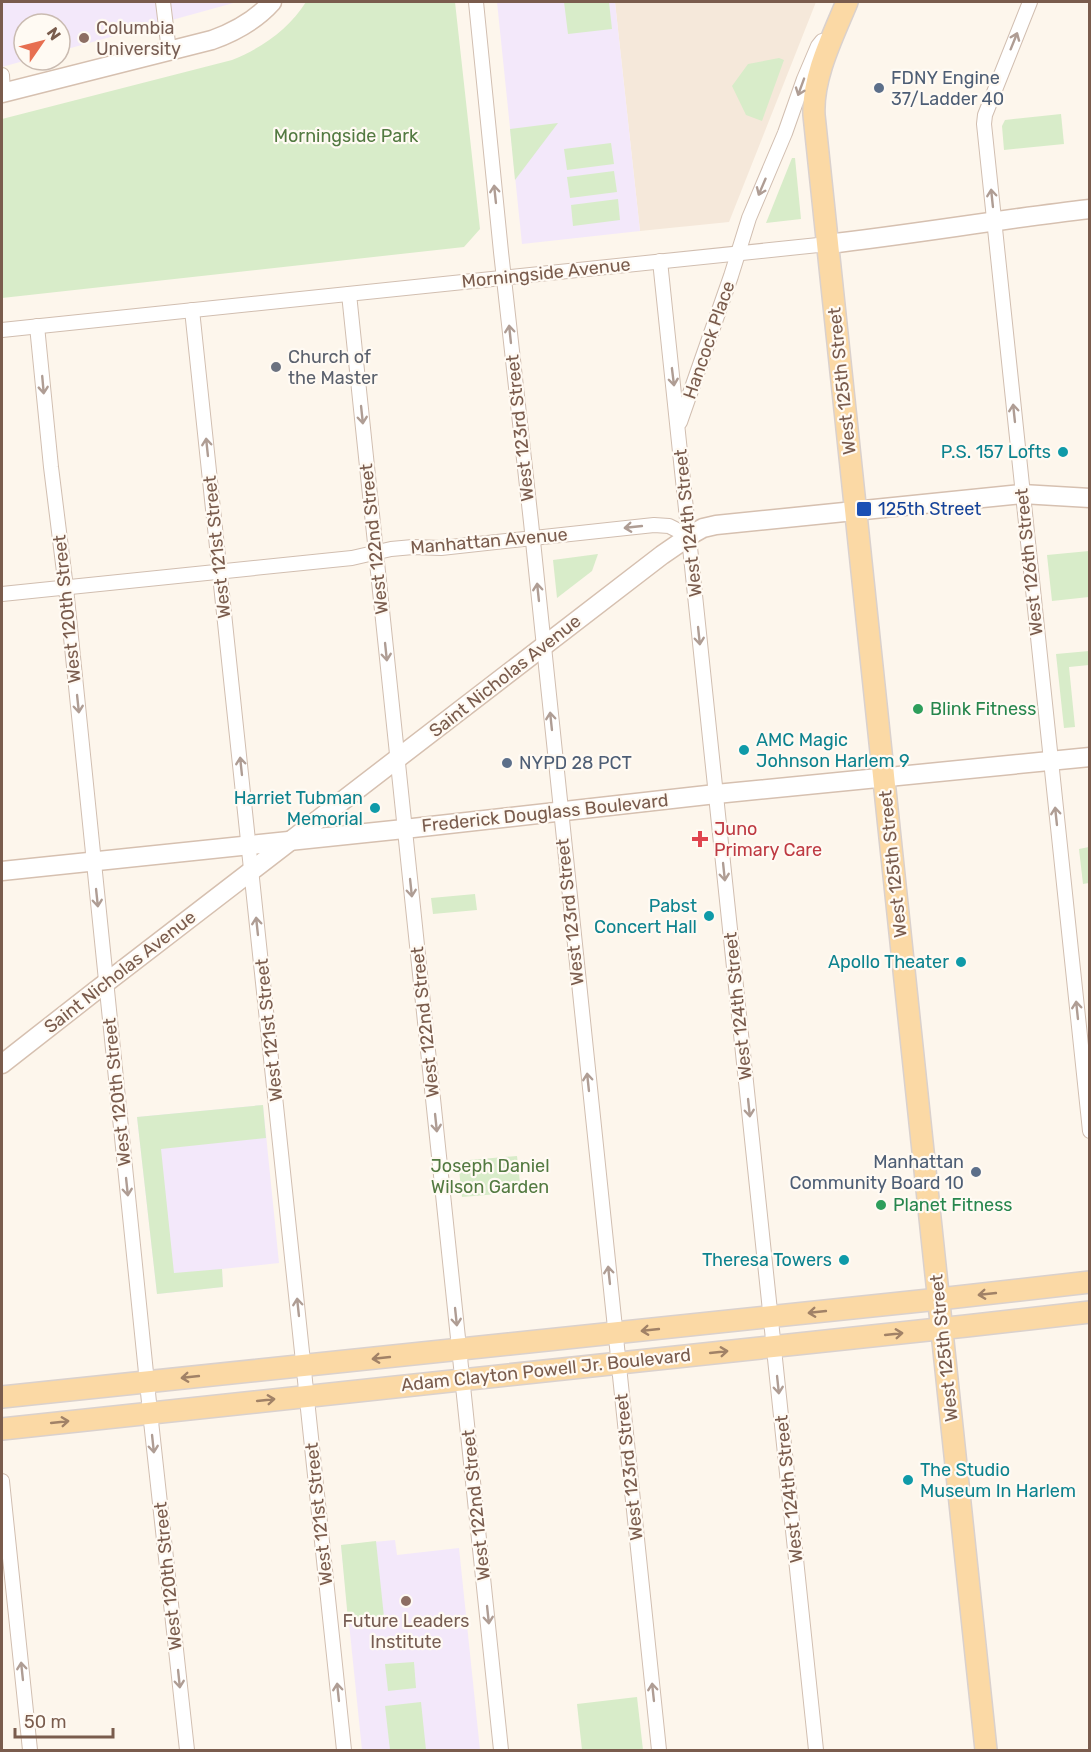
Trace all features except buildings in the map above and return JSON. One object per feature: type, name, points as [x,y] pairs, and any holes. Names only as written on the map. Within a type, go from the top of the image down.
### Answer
[{"type":"main road","points":[[2,86],[212,40],[248,22],[272,2]]},
{"type":"main road","name":"West 125th Street","points":[[843,10],[820,70],[814,95],[814,115],[986,1750]]},
{"type":"main road","name":"Morningside Avenue","points":[[828,244],[1089,209]]},
{"type":"main road","name":"Saint Nicholas Avenue","points":[[2,1064],[543,646],[703,528],[1022,494],[1089,498]]},
{"type":"main road","name":"Frederick Douglass Boulevard","points":[[2,871],[716,794],[1089,757]]},
{"type":"main road","name":"Adam Clayton Powell Jr. Boulevard","points":[[2,1397],[615,1334],[1089,1281]]},
{"type":"main road","name":"Adam Clayton Powell Jr. Boulevard","points":[[2,1429],[1089,1312]]},
{"type":"street","points":[[163,2],[169,51]]},
{"type":"street","name":"West 123rd Street","points":[[476,2],[659,1750]]},
{"type":"street","name":"West 126th Street","points":[[1030,2],[984,119],[1089,1131]]},
{"type":"street","name":"West 125th Street","points":[[738,253],[749,218],[785,133],[807,71],[818,46],[843,10]]},
{"type":"street","name":"Morningside Avenue","points":[[2,330],[828,244]]},
{"type":"street","name":"Hancock Place","points":[[678,427],[738,253]]},
{"type":"street","name":"West 124th Street","points":[[660,261],[816,1750]]},
{"type":"street","name":"West 122nd Street","points":[[349,294],[501,1750]]},
{"type":"street","name":"West 121st Street","points":[[192,310],[344,1750]]},
{"type":"street","name":"West 120th Street","points":[[37,326],[187,1750]]},
{"type":"street","name":"Manhattan Avenue","points":[[2,594],[352,558],[391,549],[441,548],[660,524],[669,526],[688,537]]},
{"type":"street","points":[[2,1481],[30,1750]]},
{"type":"shaded area","name":"Columbia University","points":[[2,2],[237,2],[72,48],[72,12],[12,12],[12,64],[2,67]]},
{"type":"shaded area","points":[[497,2],[615,2],[640,231],[522,244]]},
{"type":"shaded area","points":[[615,2],[816,2],[729,222],[640,231]]},
{"type":"shaded area","points":[[263,1105],[279,1263],[222,1269],[223,1287],[157,1294],[137,1117]]},
{"type":"shaded area","name":"Future Leaders Institute","points":[[395,1540],[397,1555],[459,1548],[480,1750],[362,1750],[341,1545]]},
{"type":"green space","name":"Morningside Park","points":[[306,2],[455,2],[480,229],[464,247],[2,298],[2,119],[232,60],[274,37]]},
{"type":"green space","points":[[564,2],[609,2],[612,29],[568,34]]},
{"type":"green space","points":[[779,58],[784,60],[762,121],[746,115],[732,86],[748,64]]},
{"type":"green space","points":[[1061,114],[1064,144],[1004,150],[1002,126],[1005,120]]},
{"type":"green space","points":[[558,123],[515,180],[510,129]]},
{"type":"green space","points":[[611,143],[614,164],[567,170],[564,149]]},
{"type":"green space","points":[[792,158],[795,158],[801,219],[766,223]]},
{"type":"green space","points":[[614,171],[617,192],[570,198],[567,177]]},
{"type":"green space","points":[[618,199],[620,220],[573,226],[571,205]]},
{"type":"green space","points":[[1089,551],[1089,597],[1052,601],[1047,555]]},
{"type":"green space","points":[[598,554],[592,571],[557,598],[553,560]]},
{"type":"green space","points":[[1089,651],[1089,665],[1069,667],[1075,727],[1064,728],[1056,654]]},
{"type":"green space","points":[[1089,847],[1089,883],[1083,884],[1079,849]]},
{"type":"green space","points":[[475,894],[477,910],[433,914],[431,898]]},
{"type":"green space","points":[[263,1105],[266,1138],[161,1149],[174,1273],[222,1269],[223,1287],[157,1294],[137,1117]]},
{"type":"green space","name":"Joseph Daniel Wilson Garden","points":[[517,1156],[521,1192],[462,1197],[458,1161]]},
{"type":"green space","points":[[376,1541],[384,1617],[348,1620],[341,1545]]},
{"type":"green space","points":[[414,1662],[416,1688],[388,1691],[385,1664]]},
{"type":"green space","points":[[637,1697],[643,1750],[582,1750],[577,1704]]},
{"type":"green space","points":[[421,1702],[426,1750],[390,1750],[385,1706]]},
{"type":"place","name":"Columbia University","points":[[84,38]]},
{"type":"place","name":"FDNY Engine 37/Ladder 40","points":[[879,88]]},
{"type":"place","name":"Church of the Master","points":[[276,367]]},
{"type":"place","name":"P.S. 157 Lofts","points":[[1063,452]]},
{"type":"place","name":"125th Street","points":[[864,509]]},
{"type":"place","name":"Blink Fitness","points":[[918,709]]},
{"type":"place","name":"AMC Magic Johnson Harlem 9","points":[[744,750]]},
{"type":"place","name":"NYPD 28 PCT","points":[[507,763]]},
{"type":"place","name":"Harriet Tubman Memorial","points":[[375,808]]},
{"type":"place","name":"Juno Primary Care","points":[[700,839]]},
{"type":"place","name":"Pabst Concert Hall","points":[[709,916]]},
{"type":"place","name":"Apollo Theater","points":[[961,962]]},
{"type":"place","name":"Manhattan Community Board 10","points":[[976,1172]]},
{"type":"place","name":"Planet Fitness","points":[[881,1205]]},
{"type":"place","name":"Theresa Towers","points":[[844,1260]]},
{"type":"place","name":"The Studio Museum In Harlem","points":[[908,1480]]},
{"type":"place","name":"Future Leaders Institute","points":[[406,1601]]}]
